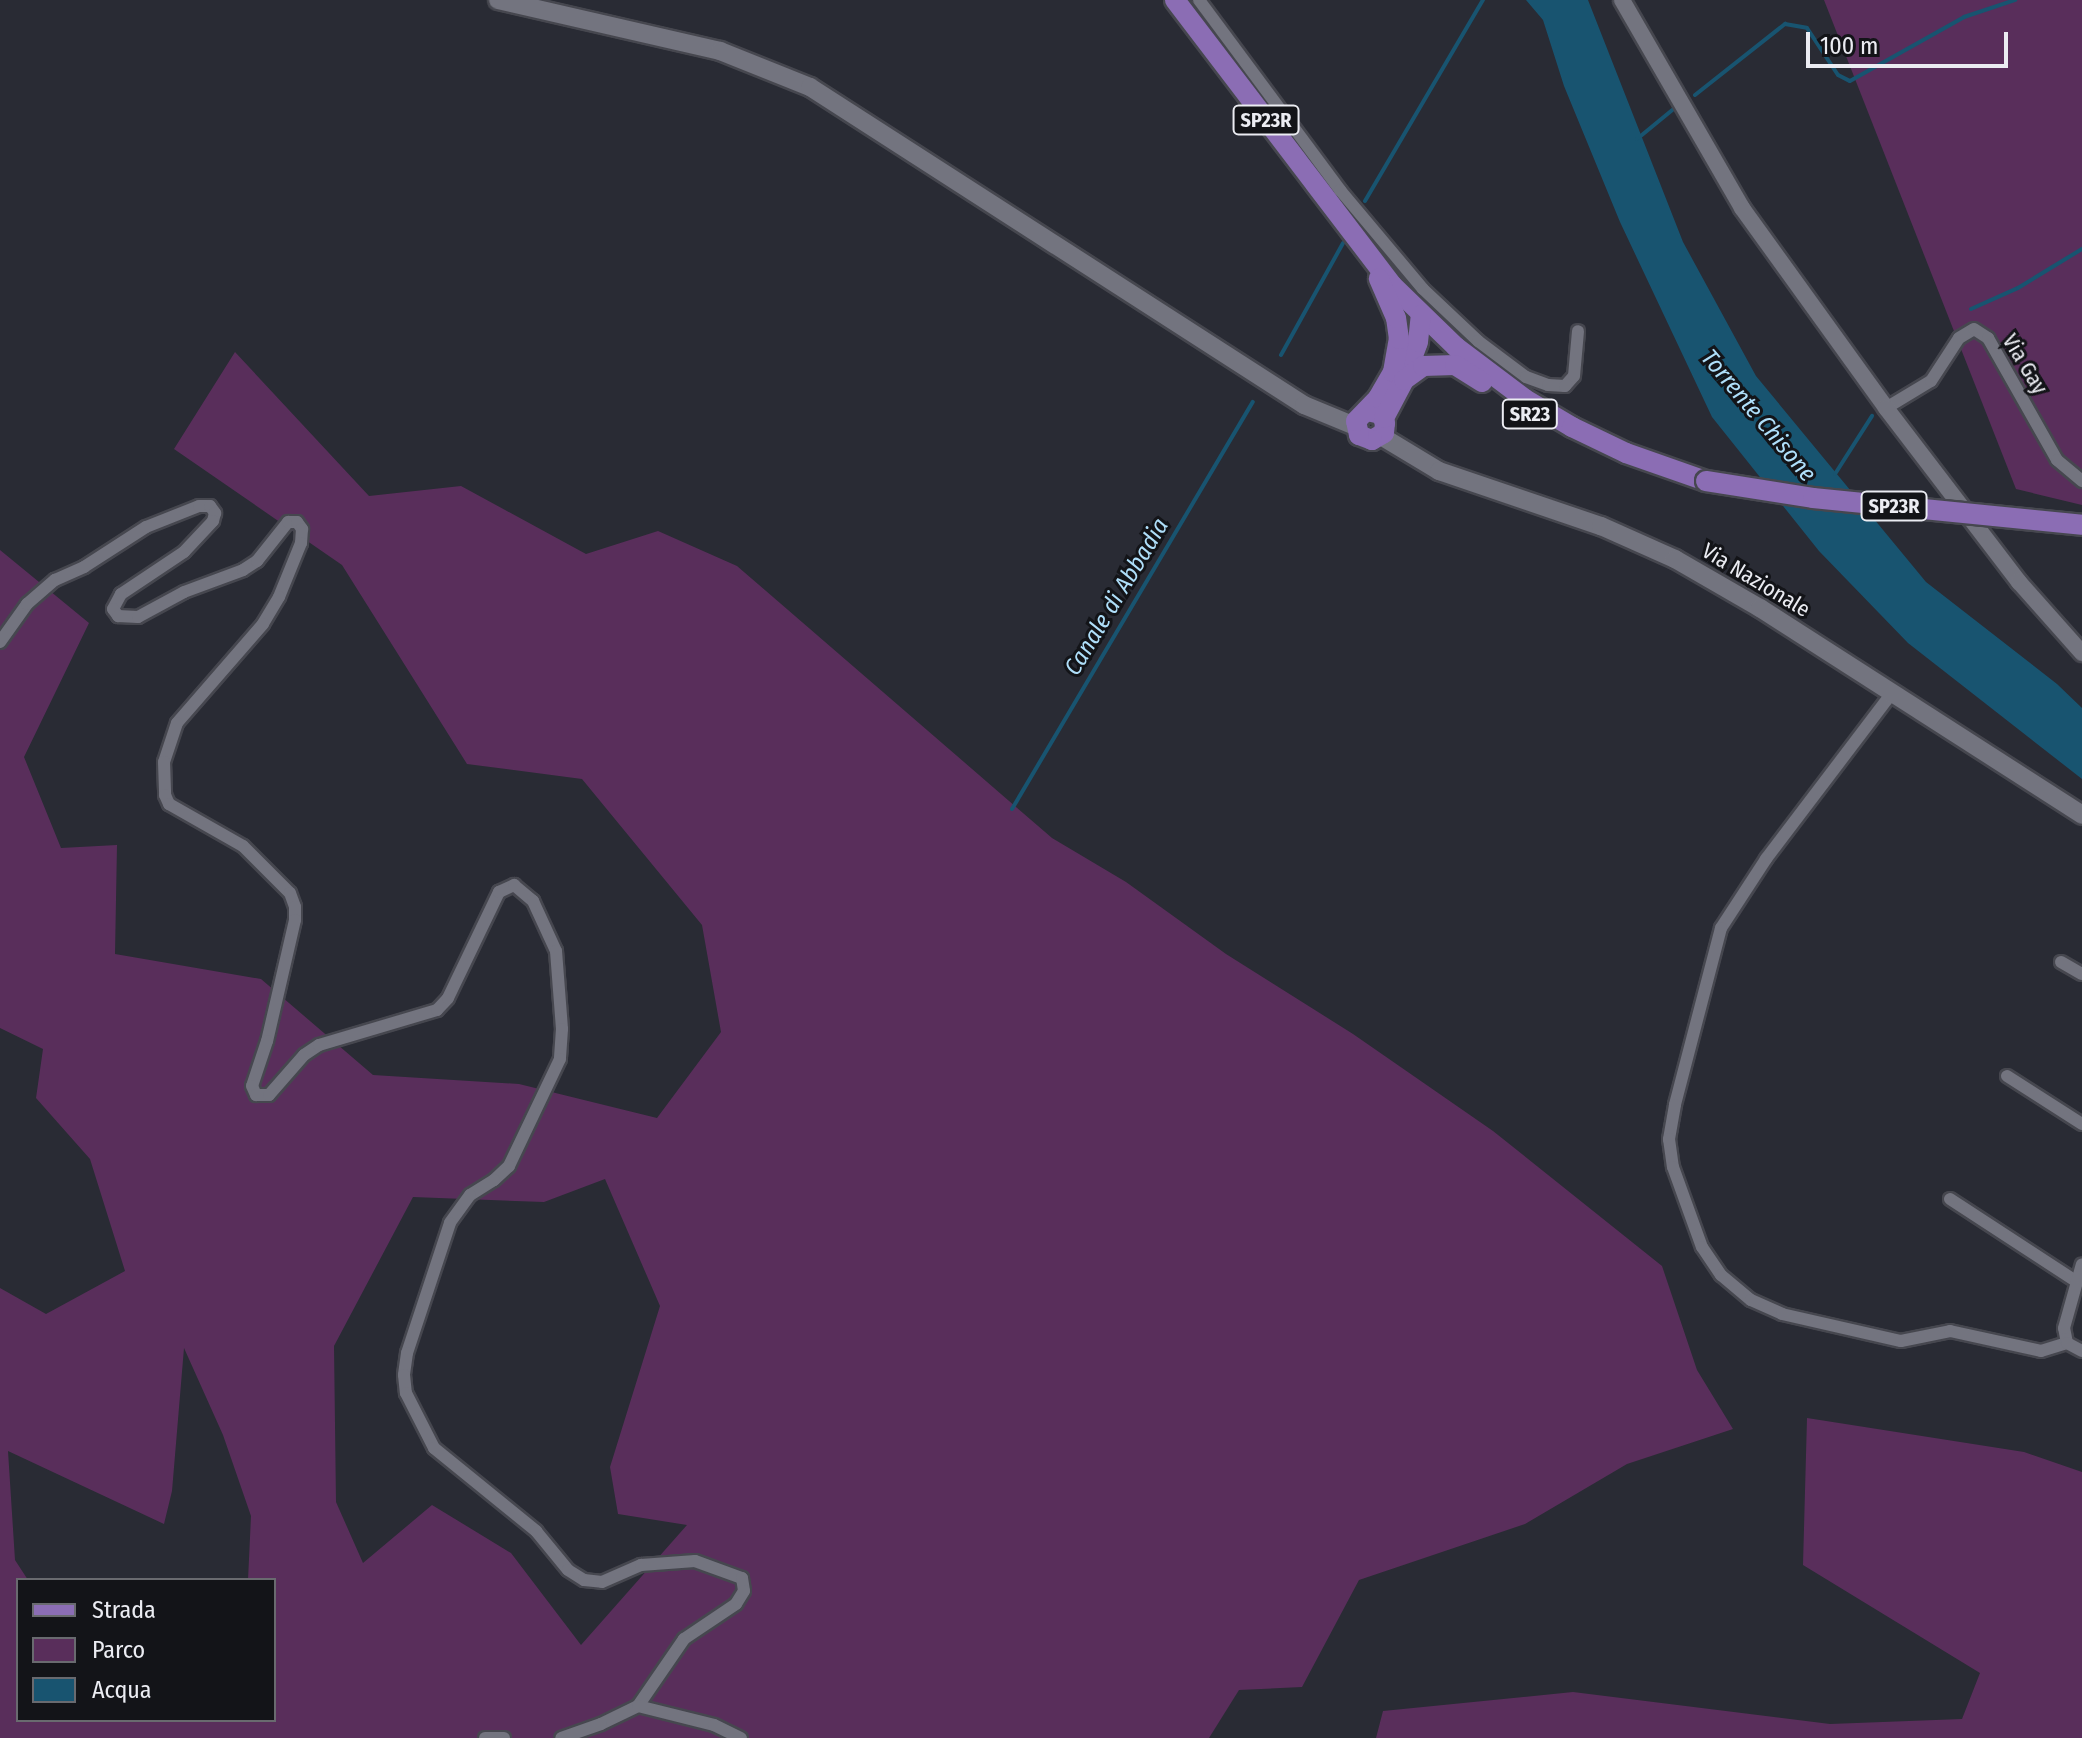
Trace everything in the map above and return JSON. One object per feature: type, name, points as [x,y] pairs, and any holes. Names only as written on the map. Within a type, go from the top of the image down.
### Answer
[{"type":"main road","name":"Via Nazionale","points":[[498,0],[720,51],[810,87],[1304,405],[1372,423],[1439,471],[1601,526],[1675,559],[1760,608],[2082,815]]},
{"type":"main road","name":"SP23R","points":[[1175,0],[1357,241],[1421,315],[1494,377],[1548,414],[1626,453],[1706,481],[1813,498],[2082,525]]},
{"type":"main road","points":[[1357,241],[1386,291],[1396,318],[1399,339],[1393,372],[1372,423]]},
{"type":"main road","points":[[1372,423],[1404,380],[1418,342],[1421,315]]},
{"type":"main road","name":"SR23","points":[[1404,380],[1423,366],[1455,365],[1581,444],[1635,466],[1664,467]]},
{"type":"street","points":[[1199,0],[1340,190],[1423,289],[1478,341],[1526,377],[1548,385],[1565,386],[1574,376],[1578,331]]},
{"type":"street","points":[[1622,0],[1742,208],[1886,408],[2019,582],[2082,653]]},
{"type":"street","name":"Via Gay","points":[[1886,408],[1931,381],[1959,338],[1974,329],[1988,338],[2057,460],[2082,481]]},
{"type":"street","points":[[0,642],[27,604],[55,580],[84,567],[146,527],[190,510],[210,506],[215,513],[213,521],[184,552],[121,594],[113,609],[118,616],[138,617],[184,592],[243,570],[257,561],[288,522],[297,522],[302,529],[292,566],[271,611],[177,723],[164,762],[165,795],[169,804],[243,846],[290,893],[295,907],[295,920],[267,1041],[252,1086],[256,1095],[269,1095],[304,1055],[319,1045],[437,1010],[448,998],[499,892],[514,885],[533,901],[556,951],[562,1029],[560,1059],[509,1166],[470,1195],[450,1223],[407,1353],[404,1375],[413,1413],[434,1448],[526,1523],[568,1570],[584,1580],[602,1582],[641,1565],[695,1561],[742,1578],[744,1591],[736,1604],[684,1639],[638,1706],[601,1724],[561,1738]]},
{"type":"street","points":[[1892,693],[1766,859],[1721,928],[1675,1105],[1669,1139],[1673,1167],[1702,1247],[1721,1275],[1751,1300],[1771,1310],[1891,1340],[1915,1340],[1950,1331],[2041,1351],[2067,1343],[2082,1351]]},
{"type":"street","points":[[2061,962],[2082,974]]},
{"type":"street","points":[[2007,1076],[2082,1124]]},
{"type":"street","points":[[1950,1199],[2076,1281]]},
{"type":"street","points":[[2067,1343],[2064,1328],[2082,1264]]},
{"type":"street","points":[[638,1706],[714,1725],[741,1738]]},
{"type":"street","points":[[485,1738],[504,1738]]},
{"type":"green space","points":[[1824,0],[2082,0],[2082,505],[2016,489]]},
{"type":"green space","points":[[235,352],[369,496],[461,486],[586,554],[658,531],[737,566],[1052,838],[1126,882],[1226,954],[1353,1034],[1493,1131],[1662,1266],[1697,1370],[1733,1429],[1627,1464],[1525,1524],[1359,1580],[1302,1687],[1239,1690],[1209,1738],[0,1738],[0,1288],[46,1314],[125,1271],[90,1159],[36,1098],[43,1049],[0,1028],[0,550],[89,623],[24,757],[61,848],[117,845],[115,954],[261,979],[373,1075],[519,1084],[657,1118],[721,1032],[702,925],[582,779],[467,764],[342,565],[174,449]],"holes":[[[605,1179],[660,1306],[610,1467],[618,1514],[687,1525],[581,1645],[511,1553],[432,1505],[363,1563],[336,1502],[334,1346],[413,1197],[544,1202]],[[184,1348],[223,1435],[251,1516],[248,1578],[276,1578],[276,1722],[16,1722],[16,1578],[27,1578],[15,1560],[8,1451],[164,1524],[172,1491]]]},
{"type":"green space","points":[[1807,1418],[2024,1452],[2082,1472],[2082,1738],[1376,1738],[1383,1711],[1573,1692],[1830,1724],[1962,1719],[1980,1673],[1803,1565]]},
{"type":"water","name":"Torrente Chisone","points":[[1526,0],[1588,0],[1683,242],[1756,376],[1926,582],[2057,684],[2082,708],[2082,779],[1908,643],[1819,551],[1712,417],[1620,222],[1564,86],[1543,20]]},
{"type":"waterway","name":"Canale di Abbadia","points":[[1365,201],[1483,0]]},
{"type":"waterway","points":[[1695,95],[1785,24],[1807,28],[1838,75],[1850,81],[1964,17],[2015,0]]},
{"type":"waterway","points":[[1637,139],[1676,107]]},
{"type":"waterway","name":"Canale di Abbadia","points":[[1281,355],[1343,243]]},
{"type":"waterway","points":[[1971,309],[2018,288],[2082,249]]},
{"type":"waterway","name":"Canale di Abbadia","points":[[1012,809],[1253,402]]},
{"type":"waterway","points":[[1835,474],[1872,416]]}]
